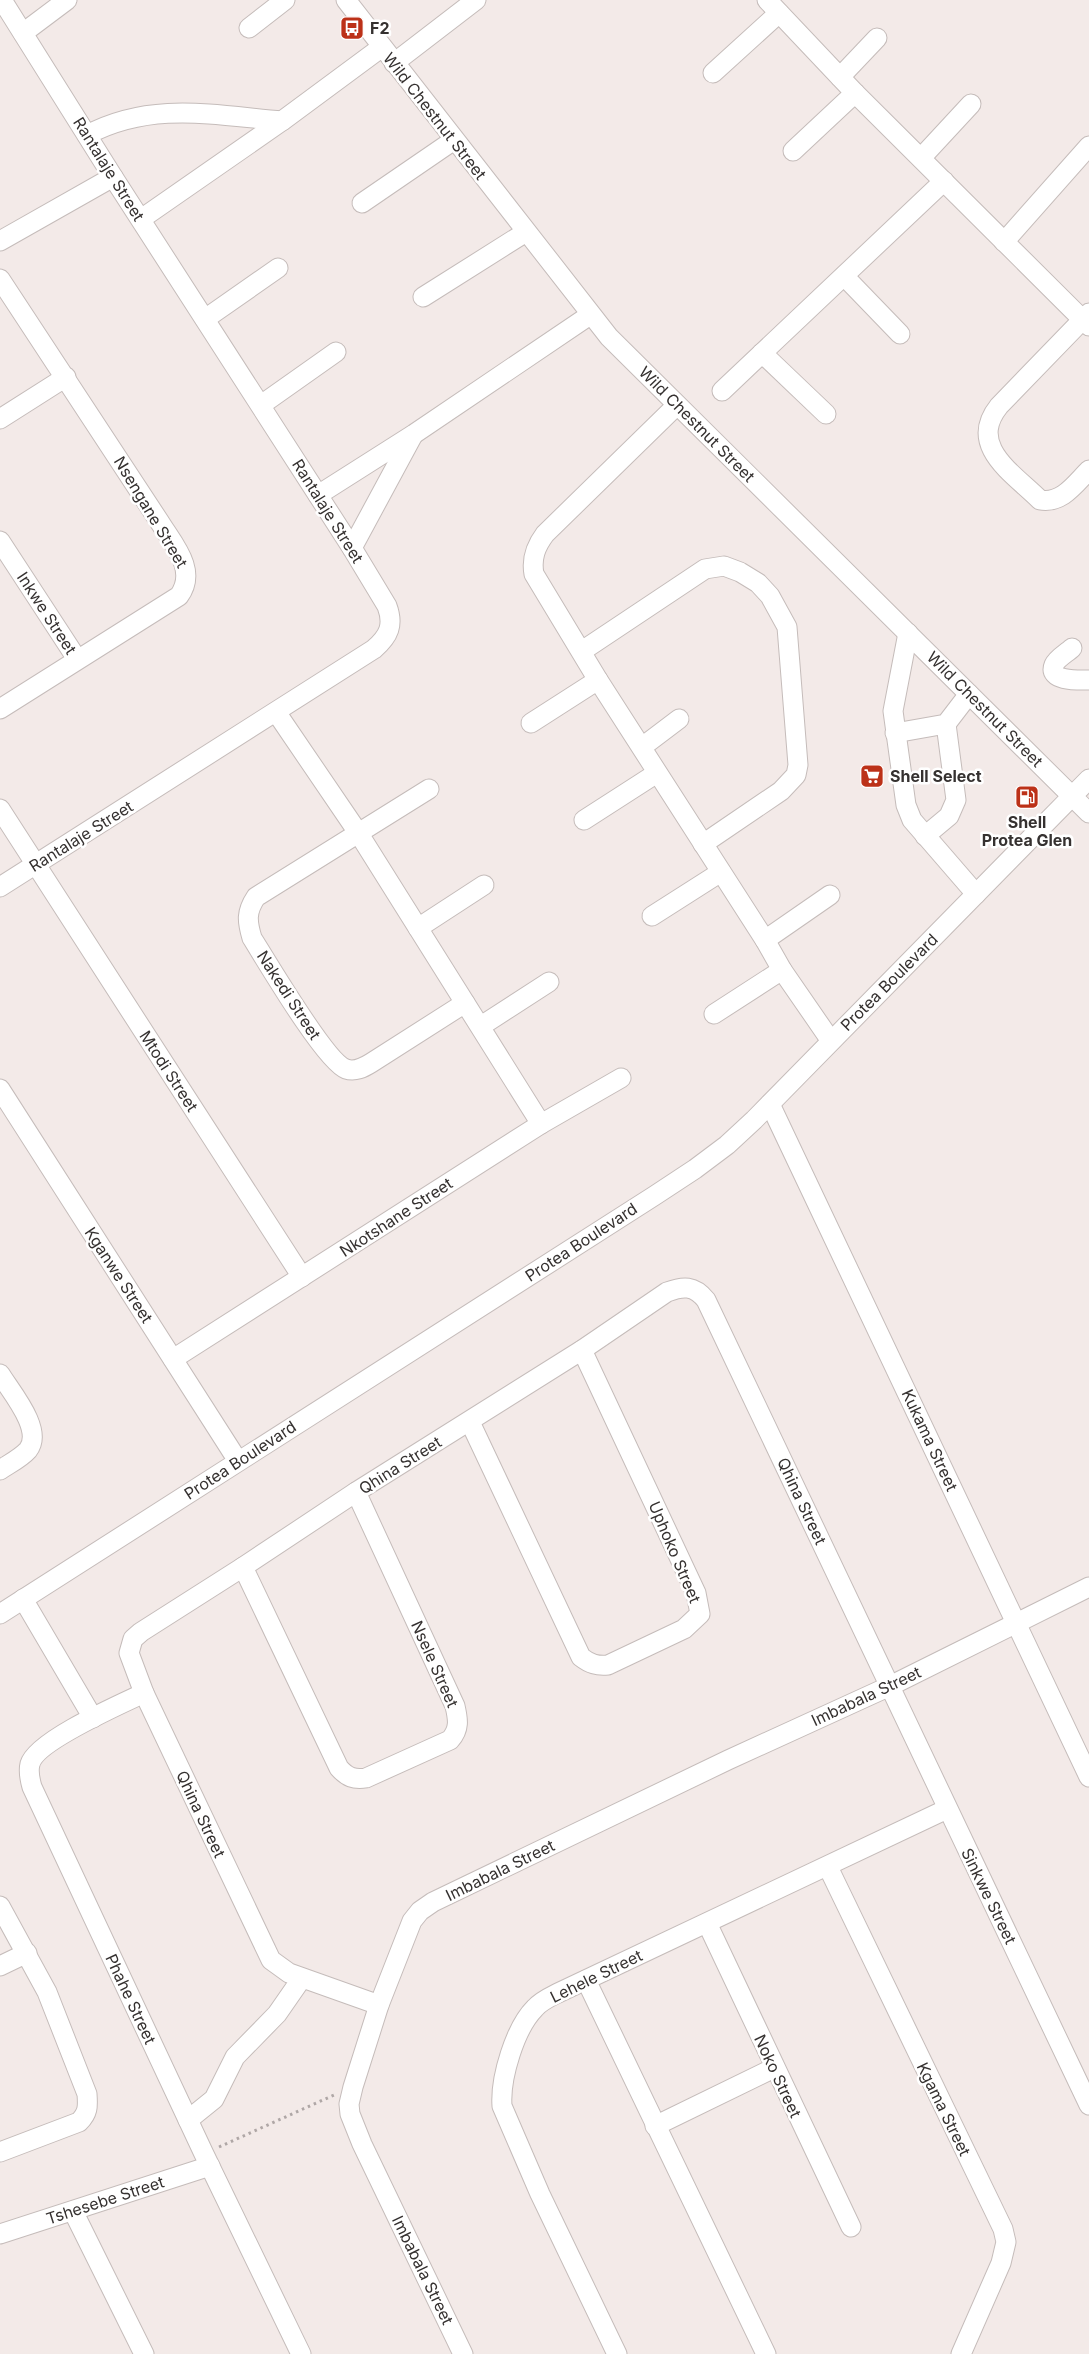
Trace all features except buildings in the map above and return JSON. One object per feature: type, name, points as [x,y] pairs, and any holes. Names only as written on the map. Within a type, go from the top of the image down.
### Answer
[{"type":"street","name":"Rantalaje Street","points":[[0,887],[374,649],[388,634],[391,627],[391,616],[387,606],[352,548],[113,177],[2,0]]},
{"type":"street","points":[[23,33],[67,0]]},
{"type":"street","points":[[249,28],[285,0]]},
{"type":"street","name":"Wild Chestnut Street","points":[[346,0],[590,315],[614,342],[1089,812]]},
{"type":"street","points":[[394,63],[476,0]]},
{"type":"street","points":[[713,73],[773,6],[840,77],[1004,242],[1087,320],[999,406],[992,415],[987,436],[993,454],[1040,500],[1054,500],[1060,497],[1089,470]]},
{"type":"street","points":[[840,77],[877,38]]},
{"type":"street","points":[[141,219],[282,121],[382,47]]},
{"type":"street","points":[[793,151],[855,92]]},
{"type":"street","points":[[921,158],[970,104]]},
{"type":"street","points":[[88,135],[123,119],[159,114],[199,114],[282,121]]},
{"type":"street","points":[[362,203],[454,140]]},
{"type":"street","points":[[1004,242],[1089,146]]},
{"type":"street","points":[[0,241],[113,177]]},
{"type":"street","points":[[722,392],[944,181]]},
{"type":"street","points":[[423,297],[526,232]]},
{"type":"street","points":[[205,319],[278,268]]},
{"type":"street","points":[[844,276],[900,334]]},
{"type":"street","name":"Nsengane Street","points":[[0,279],[66,377],[182,559],[187,570],[188,579],[186,587],[179,596],[0,709]]},
{"type":"street","points":[[318,495],[414,434],[590,315]]},
{"type":"street","points":[[261,405],[336,352]]},
{"type":"street","points":[[762,353],[826,414]]},
{"type":"street","points":[[0,419],[66,377]]},
{"type":"street","points":[[677,404],[545,534],[534,553],[532,565],[540,586],[582,651],[598,680],[765,940],[782,970],[831,1041]]},
{"type":"street","points":[[352,548],[414,434]]},
{"type":"street","name":"Inkwe Street","points":[[0,541],[77,659]]},
{"type":"street","points":[[582,651],[690,577],[712,567],[724,566],[740,572],[758,583],[770,596],[787,627],[798,765],[796,775],[781,791],[703,844]]},
{"type":"street","points":[[908,633],[894,711],[895,733],[906,805],[912,820],[976,894]]},
{"type":"street","points":[[1072,648],[1054,663],[1053,668],[1056,674],[1064,680],[1089,680]]},
{"type":"street","points":[[531,723],[598,680]]},
{"type":"street","points":[[895,733],[946,724],[969,694]]},
{"type":"street","points":[[276,712],[359,834],[541,1124]]},
{"type":"street","points":[[642,747],[679,718]]},
{"type":"street","points":[[925,836],[949,816],[956,800],[946,724]]},
{"type":"street","points":[[584,820],[657,773]]},
{"type":"street","name":"Protea Boulevard","points":[[0,1614],[695,1169],[727,1145],[770,1104],[1089,779]]},
{"type":"street","name":"Nakedi Street","points":[[430,789],[256,896],[247,914],[247,924],[252,938],[321,1044],[337,1064],[346,1069],[361,1069],[465,1003]]},
{"type":"street","name":"Mtodi Street","points":[[0,809],[302,1277]]},
{"type":"street","points":[[652,916],[721,872]]},
{"type":"street","points":[[418,928],[484,885]]},
{"type":"street","points":[[765,940],[830,895]]},
{"type":"street","points":[[714,1014],[782,970]]},
{"type":"street","points":[[481,1026],[549,982]]},
{"type":"street","name":"Nkotshane Street","points":[[173,1359],[541,1124],[622,1078]]},
{"type":"street","name":"Kganwe Street","points":[[0,1089],[238,1461]]},
{"type":"street","name":"Kukama Street","points":[[770,1104],[1089,1777]]},
{"type":"street","name":"Qhina Street","points":[[379,2005],[279,1968],[265,1950],[130,1661],[129,1653],[133,1639],[146,1628],[243,1567],[356,1492],[582,1350],[667,1292],[690,1287],[700,1293],[706,1300],[890,1686]]},
{"type":"street","name":"Uphoko Street","points":[[470,1422],[581,1657],[588,1663],[598,1666],[608,1665],[690,1626],[700,1614],[696,1593],[582,1350]]},
{"type":"street","points":[[0,1374],[26,1416],[32,1429],[33,1440],[29,1449],[22,1456],[0,1470]]},
{"type":"street","name":"Nsele Street","points":[[243,1567],[339,1768],[345,1774],[353,1778],[366,1778],[450,1740],[455,1735],[458,1724],[455,1706],[356,1492]]},
{"type":"street","name":"Imbabala Street","points":[[463,2354],[353,2123],[349,2104],[379,2005],[412,1921],[420,1911],[433,1902],[728,1760],[890,1686],[1089,1586]]},
{"type":"street","points":[[23,1599],[93,1718]]},
{"type":"street","name":"Sinkwe Street","points":[[890,1686],[1089,2105]]},
{"type":"street","name":"Phahe Street","points":[[144,1693],[93,1718],[43,1747],[30,1763],[29,1772],[32,1787],[207,2160],[302,2354]]},
{"type":"street","name":"Lehele Street","points":[[617,2354],[540,2194],[502,2106],[501,2093],[512,2051],[531,2012],[544,2001],[586,1980],[947,1809]]},
{"type":"street","name":"Kgama Street","points":[[828,1867],[1003,2228],[1006,2242],[1001,2263],[961,2354]]},
{"type":"street","points":[[0,1906],[47,1992],[87,2094],[88,2106],[86,2115],[79,2122],[0,2152]]},
{"type":"street","name":"Noko Street","points":[[707,1923],[774,2068],[851,2227]]},
{"type":"street","points":[[0,1966],[26,1953]]},
{"type":"street","points":[[188,2120],[214,2099],[235,2057],[276,2014],[302,1978]]},
{"type":"street","points":[[586,1980],[766,2354]]},
{"type":"street","points":[[655,2126],[774,2068]]},
{"type":"street","name":"Tshesebe Street","points":[[0,2234],[73,2211],[207,2160]]},
{"type":"street","points":[[73,2211],[144,2354]]},
{"type":"path","points":[[207,2160],[353,2086]]},
{"type":"place","name":"F2","points":[[352,28]]},
{"type":"place","name":"Shell Select","points":[[872,776]]},
{"type":"place","name":"Shell Protea Glen","points":[[1027,797]]}]
